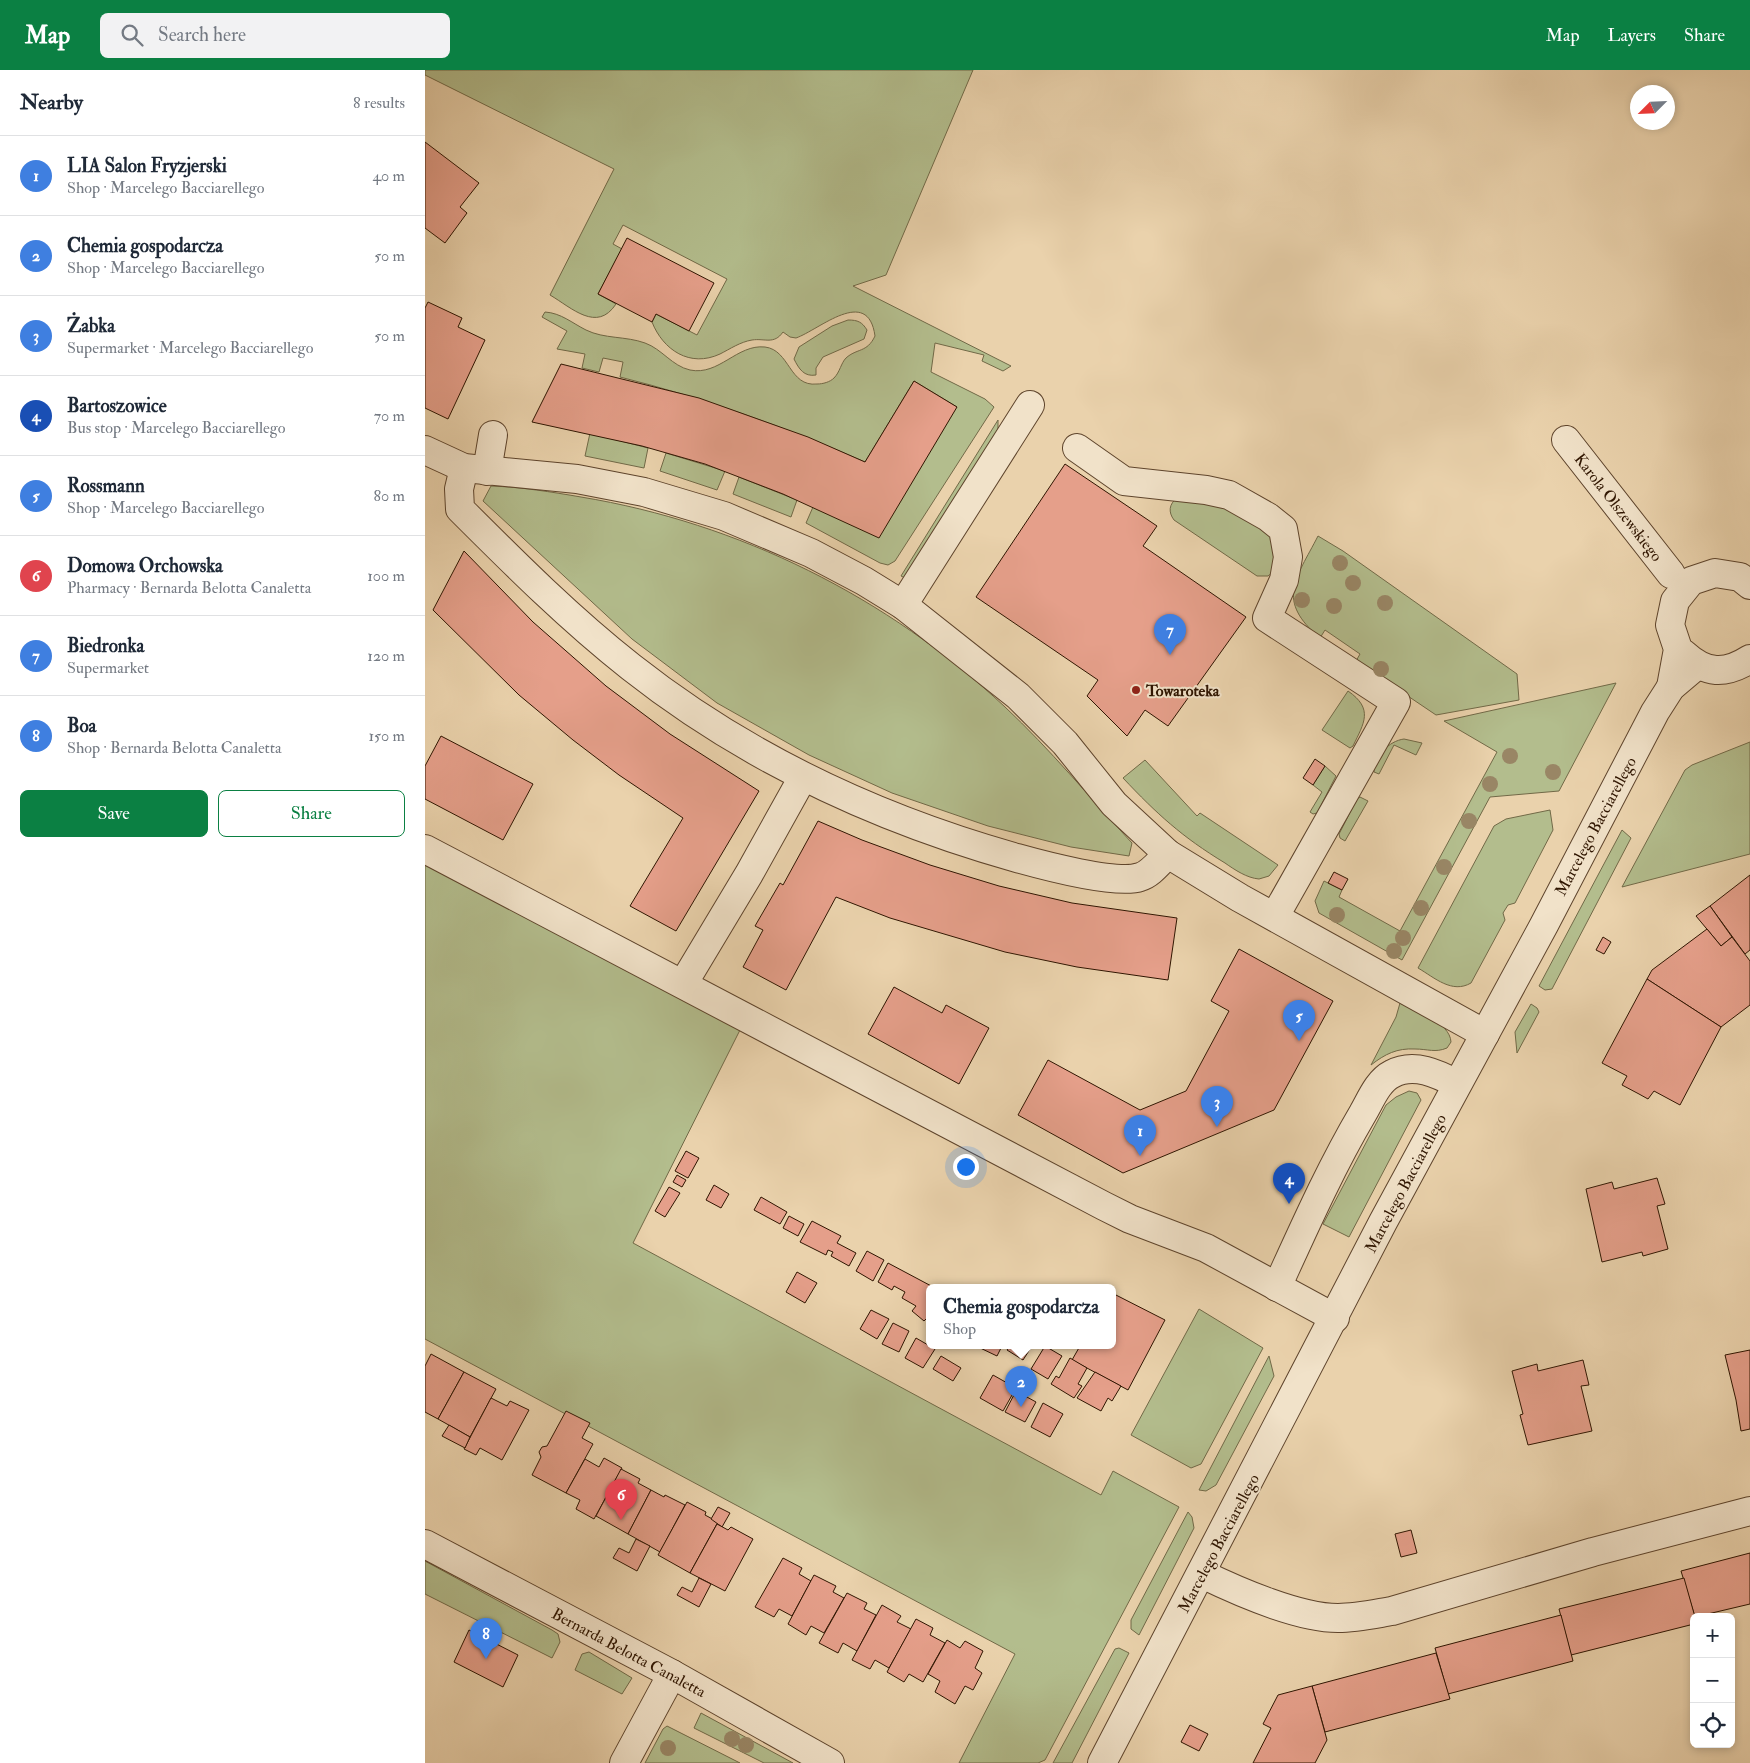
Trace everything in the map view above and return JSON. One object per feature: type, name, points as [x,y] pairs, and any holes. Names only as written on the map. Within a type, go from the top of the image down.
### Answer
[{"type":"street","points":[[903,605],[1030,405]]},
{"type":"street","points":[[493,436],[476,469],[459,489],[460,509],[559,605],[633,668],[722,731],[803,777],[884,813],[945,836],[1037,863],[1123,880],[1141,877],[1168,854]]},
{"type":"street","name":"Karola Olszewskiego","points":[[1566,440],[1679,585]]},
{"type":"street","points":[[1077,448],[1124,481],[1207,490],[1229,495],[1268,517],[1283,529],[1289,557],[1283,580],[1267,618],[1396,702],[1275,916]]},
{"type":"street","points":[[425,450],[476,469],[577,479],[644,492],[724,516],[811,553],[903,605],[1018,696],[1065,743],[1114,804],[1168,854],[1240,898],[1485,1034]]},
{"type":"street","points":[[1747,577],[1715,573],[1679,585],[1670,625],[1688,657],[1717,671],[1737,668],[1750,659]]},
{"type":"street","name":"Marcelego Bacciarellego","points":[[1102,1763],[1335,1318],[1383,1222],[1485,1034],[1655,712],[1688,657]]},
{"type":"street","points":[[683,984],[749,874],[803,777]]},
{"type":"street","points":[[425,848],[1104,1206],[1130,1219],[1206,1248],[1335,1318]]},
{"type":"street","points":[[1277,1287],[1337,1159],[1382,1080],[1403,1069],[1437,1074],[1457,1084]]},
{"type":"street","points":[[1202,1574],[1245,1594],[1308,1613],[1338,1618],[1365,1616],[1392,1611],[1593,1552],[1750,1511]]},
{"type":"street","name":"Bernarda Belotta Canaletta","points":[[425,1544],[672,1674],[825,1762]]},
{"type":"street","points":[[625,1763],[672,1674]]},
{"type":"green space","points":[[425,70],[973,70],[886,275],[853,286],[1011,366],[1003,371],[982,361],[984,355],[935,343],[931,372],[985,399],[994,407],[895,561],[888,565],[880,563],[806,523],[813,507],[957,407],[914,381],[865,462],[744,414],[620,377],[623,362],[603,358],[599,372],[582,368],[585,354],[557,349],[567,331],[542,317],[545,312],[561,316],[593,333],[645,343],[657,349],[678,365],[690,370],[710,369],[746,350],[755,347],[765,347],[780,354],[801,380],[817,384],[828,382],[836,376],[846,358],[869,345],[875,336],[871,321],[863,314],[853,312],[829,320],[796,338],[790,337],[783,332],[773,340],[748,341],[709,358],[698,359],[679,354],[663,341],[657,332],[652,322],[656,314],[697,335],[727,279],[623,225],[613,244],[622,249],[598,294],[616,304],[601,317],[584,315],[576,311],[550,295],[614,169],[425,75]]},
{"type":"green space","points":[[848,320],[857,321],[863,325],[867,330],[864,339],[823,357],[816,368],[816,375],[808,375],[802,372],[794,359],[799,347],[832,326]]},
{"type":"green space","points":[[998,420],[998,432],[905,578],[901,576]]},
{"type":"green space","points":[[590,433],[648,448],[644,468],[585,456]]},
{"type":"green space","points":[[666,453],[725,471],[717,490],[660,471]]},
{"type":"green space","points":[[739,477],[797,500],[791,517],[733,494]]},
{"type":"green space","points":[[491,486],[581,497],[640,509],[697,525],[754,546],[808,570],[861,599],[912,631],[960,667],[1022,723],[1132,843],[1129,856],[1071,847],[988,826],[892,793],[809,755],[717,703],[632,639],[483,501]]},
{"type":"green space","points":[[1177,498],[1253,512],[1279,545],[1273,572],[1268,576],[1257,576],[1174,520],[1170,508]]},
{"type":"green space","points":[[1318,536],[1343,551],[1517,674],[1519,700],[1436,715],[1356,661],[1360,654],[1325,630],[1320,638],[1306,624],[1298,612],[1294,600],[1297,577]]},
{"type":"green space","points":[[1616,683],[1559,791],[1490,797],[1402,960],[1319,913],[1315,901],[1324,881],[1342,890],[1339,897],[1400,931],[1497,752],[1444,721]]},
{"type":"green space","points":[[1348,691],[1356,698],[1364,710],[1361,730],[1353,746],[1350,748],[1322,730]]},
{"type":"green space","points":[[1404,739],[1422,743],[1416,755],[1394,745],[1379,774],[1374,772],[1377,760],[1383,750],[1398,740]]},
{"type":"green space","points":[[1750,742],[1750,854],[1622,887],[1685,770],[1692,765]]},
{"type":"green space","points":[[1145,760],[1197,816],[1200,813],[1278,865],[1269,876],[1259,879],[1237,871],[1196,844],[1147,803],[1123,778]]},
{"type":"green space","points":[[1325,766],[1336,776],[1317,813],[1313,814],[1310,812],[1322,792],[1313,785]]},
{"type":"green space","points":[[1360,797],[1368,801],[1345,841],[1340,838],[1339,834],[1357,799]]},
{"type":"green space","points":[[1550,810],[1553,830],[1515,903],[1508,905],[1503,913],[1505,920],[1471,983],[1457,987],[1450,986],[1418,968],[1494,826],[1506,819]]},
{"type":"green space","points":[[1622,830],[1631,838],[1552,989],[1545,990],[1539,986]]},
{"type":"green space","points":[[425,863],[741,1028],[633,1243],[1101,1495],[1113,1471],[1179,1507],[1045,1760],[1038,1763],[959,1763],[1015,1654],[425,1339]]},
{"type":"green space","points":[[1400,1003],[1438,1023],[1445,1029],[1451,1042],[1447,1048],[1439,1050],[1409,1049],[1397,1051],[1386,1055],[1371,1065],[1396,1017]]},
{"type":"green space","points":[[1531,1004],[1539,1012],[1517,1053],[1515,1032]]},
{"type":"green space","points":[[1409,1091],[1417,1093],[1421,1100],[1349,1237],[1323,1224],[1386,1105],[1396,1097]]},
{"type":"green space","points":[[1199,1309],[1263,1348],[1201,1464],[1191,1468],[1131,1435]]},
{"type":"green space","points":[[1269,1356],[1274,1376],[1216,1485],[1206,1491],[1199,1490]]},
{"type":"green space","points":[[1188,1512],[1192,1517],[1194,1528],[1139,1635],[1131,1629],[1131,1620]]},
{"type":"green space","points":[[425,1561],[558,1634],[560,1642],[552,1658],[425,1594]]},
{"type":"green space","points":[[1119,1648],[1129,1653],[1072,1763],[1053,1763],[1115,1649]]},
{"type":"green space","points":[[589,1652],[632,1678],[622,1694],[575,1670],[582,1654]]},
{"type":"green space","points":[[701,1713],[793,1763],[764,1763],[694,1728]]},
{"type":"green space","points":[[667,1726],[740,1763],[645,1763],[663,1729]]},
{"type":"building","points":[[425,142],[479,183],[460,207],[467,213],[445,243],[425,228]]},
{"type":"building","points":[[627,238],[714,283],[689,331],[656,314],[652,322],[598,294]]},
{"type":"building","points":[[428,302],[462,318],[458,327],[485,340],[448,419],[425,408],[425,308]]},
{"type":"building","points":[[561,364],[699,398],[808,437],[865,462],[914,381],[957,407],[879,538],[783,494],[705,464],[642,446],[532,422]]},
{"type":"building","points":[[1065,464],[1157,526],[1143,546],[1246,617],[1168,726],[1145,710],[1127,736],[1087,696],[1098,680],[976,597]]},
{"type":"building","points":[[464,551],[533,622],[606,686],[670,734],[759,791],[676,931],[630,906],[683,818],[619,775],[573,740],[519,695],[433,610]]},
{"type":"building","points":[[441,736],[533,784],[503,840],[425,799],[425,766]]},
{"type":"building","points":[[1315,759],[1325,766],[1313,785],[1303,778]]},
{"type":"building","points":[[818,821],[862,840],[930,865],[999,886],[1072,903],[1177,918],[1168,980],[1077,967],[1005,952],[890,918],[836,897],[786,990],[743,967],[763,930],[755,926],[780,883],[783,885]]},
{"type":"building","points":[[1334,872],[1348,879],[1342,890],[1328,883]]},
{"type":"building","points":[[1750,875],[1750,950],[1745,954],[1710,906]]},
{"type":"building","points":[[1710,906],[1732,937],[1721,946],[1696,916]]},
{"type":"building","points":[[1707,929],[1721,946],[1732,937],[1750,961],[1750,1005],[1721,1027],[1647,979],[1652,970]]},
{"type":"building","points":[[1603,937],[1611,942],[1604,954],[1596,950]]},
{"type":"building","points":[[1239,949],[1333,1001],[1274,1110],[1123,1173],[1018,1115],[1048,1060],[1140,1110],[1186,1091],[1229,1011],[1211,1001]]},
{"type":"building","points":[[1647,979],[1721,1027],[1680,1105],[1654,1091],[1648,1099],[1622,1085],[1627,1076],[1602,1063]]},
{"type":"building","points":[[894,987],[942,1013],[946,1005],[989,1028],[959,1084],[868,1034]]},
{"type":"building","points":[[686,1151],[699,1158],[688,1178],[675,1171]]},
{"type":"building","points":[[677,1175],[686,1180],[682,1187],[673,1182]]},
{"type":"building","points":[[1657,1178],[1665,1204],[1657,1206],[1668,1249],[1643,1256],[1642,1252],[1602,1262],[1586,1189],[1612,1182],[1614,1189]]},
{"type":"building","points":[[714,1185],[729,1194],[721,1208],[706,1200]]},
{"type":"building","points":[[669,1187],[680,1193],[665,1217],[655,1211]]},
{"type":"building","points":[[761,1197],[787,1212],[780,1224],[754,1210]]},
{"type":"building","points":[[789,1216],[804,1224],[798,1236],[783,1228]]},
{"type":"building","points":[[812,1221],[841,1236],[837,1243],[856,1253],[849,1266],[831,1256],[833,1252],[828,1250],[826,1255],[800,1242]]},
{"type":"building","points":[[867,1251],[884,1260],[873,1281],[856,1271]]},
{"type":"building","points":[[888,1263],[927,1284],[926,1319],[924,1321],[912,1311],[916,1306],[902,1298],[905,1292],[894,1286],[892,1290],[878,1282]]},
{"type":"building","points":[[797,1272],[817,1283],[805,1303],[786,1292]]},
{"type":"building","points":[[1116,1295],[1165,1320],[1128,1390],[1072,1360],[1078,1349],[1116,1349]]},
{"type":"building","points":[[871,1310],[889,1319],[877,1339],[860,1329]]},
{"type":"building","points":[[893,1323],[909,1331],[899,1352],[882,1344]]},
{"type":"building","points":[[916,1338],[926,1344],[926,1349],[935,1349],[923,1368],[905,1358]]},
{"type":"building","points":[[982,1349],[1000,1349],[997,1356]]},
{"type":"building","points":[[1008,1349],[1030,1349],[1023,1360]]},
{"type":"building","points":[[1043,1349],[1050,1349],[1062,1356],[1048,1379],[1031,1369]]},
{"type":"building","points":[[1750,1350],[1750,1429],[1741,1431],[1725,1355]]},
{"type":"building","points":[[431,1354],[464,1372],[438,1419],[425,1412],[425,1366]]},
{"type":"building","points":[[941,1356],[961,1368],[953,1381],[933,1369]]},
{"type":"building","points":[[1070,1358],[1087,1368],[1078,1384],[1082,1386],[1074,1398],[1051,1384],[1056,1376],[1059,1378]]},
{"type":"building","points":[[1583,1360],[1589,1385],[1581,1386],[1592,1431],[1528,1445],[1520,1415],[1523,1414],[1512,1371],[1537,1364],[1538,1371]]},
{"type":"building","points":[[464,1372],[496,1389],[470,1437],[438,1419]]},
{"type":"building","points":[[1095,1372],[1121,1386],[1112,1401],[1108,1398],[1101,1411],[1077,1398]]},
{"type":"building","points":[[993,1375],[1016,1388],[1003,1411],[980,1398]]},
{"type":"building","points":[[1016,1391],[1036,1402],[1025,1422],[1005,1412]]},
{"type":"building","points":[[491,1398],[507,1406],[510,1401],[529,1410],[502,1460],[480,1448],[476,1455],[464,1449]]},
{"type":"building","points":[[1043,1403],[1063,1414],[1050,1437],[1031,1427]]},
{"type":"building","points":[[566,1411],[590,1423],[582,1438],[593,1444],[566,1493],[532,1475],[541,1457],[539,1452],[542,1447],[547,1446]]},
{"type":"building","points":[[449,1425],[470,1437],[465,1448],[442,1436]]},
{"type":"building","points":[[604,1458],[622,1468],[594,1519],[576,1509],[580,1500],[566,1493],[585,1459],[599,1467]]},
{"type":"building","points":[[621,1469],[640,1479],[638,1483],[651,1490],[628,1534],[596,1516]]},
{"type":"building","points":[[651,1490],[685,1505],[660,1552],[628,1534]]},
{"type":"building","points":[[687,1502],[706,1512],[705,1515],[718,1522],[690,1573],[658,1555]]},
{"type":"building","points":[[718,1507],[730,1513],[722,1527],[711,1519]]},
{"type":"building","points":[[717,1524],[728,1530],[731,1527],[753,1539],[725,1591],[690,1573]]},
{"type":"building","points":[[1411,1530],[1417,1553],[1401,1557],[1395,1534]]},
{"type":"building","points":[[636,1539],[650,1546],[637,1571],[613,1558],[619,1548],[629,1553]]},
{"type":"building","points":[[1750,1553],[1750,1604],[1712,1613],[1694,1613],[1681,1571]]},
{"type":"building","points":[[783,1558],[802,1568],[799,1574],[811,1581],[792,1616],[779,1609],[774,1617],[755,1607]]},
{"type":"building","points":[[814,1575],[836,1586],[833,1592],[844,1598],[824,1633],[811,1626],[806,1635],[788,1624]]},
{"type":"building","points":[[699,1578],[711,1584],[699,1607],[677,1595],[682,1587],[692,1592]]},
{"type":"building","points":[[1684,1578],[1694,1613],[1690,1613],[1690,1625],[1571,1655],[1559,1609]]},
{"type":"building","points":[[847,1593],[867,1603],[864,1609],[876,1615],[857,1651],[843,1643],[838,1653],[819,1643]]},
{"type":"building","points":[[882,1605],[901,1616],[897,1622],[911,1629],[889,1668],[875,1660],[870,1669],[852,1660]]},
{"type":"building","points":[[1561,1615],[1573,1661],[1448,1694],[1435,1648]]},
{"type":"building","points":[[916,1619],[933,1628],[930,1635],[945,1643],[923,1682],[909,1674],[904,1682],[887,1672]]},
{"type":"building","points":[[469,1630],[518,1655],[503,1687],[454,1662]]},
{"type":"building","points":[[947,1640],[960,1648],[965,1641],[983,1651],[975,1668],[982,1673],[973,1690],[965,1686],[955,1704],[935,1692],[940,1681],[928,1674]]},
{"type":"building","points":[[1436,1653],[1450,1699],[1325,1732],[1312,1686]]},
{"type":"building","points":[[1312,1686],[1327,1740],[1315,1763],[1253,1763],[1271,1728],[1263,1724],[1278,1695]]},
{"type":"building","points":[[1190,1725],[1208,1734],[1199,1751],[1181,1742]]},
{"type":"place","name":"Biedronka","points":[[1170,655]]},
{"type":"place","name":"Towaroteka","points":[[1136,690]]},
{"type":"place","name":"Rossmann","points":[[1299,1041]]},
{"type":"place","name":"Żabka","points":[[1217,1127]]},
{"type":"place","name":"LIA Salon Fryzjerski","points":[[1140,1156]]},
{"type":"place","name":"Bartoszowice","points":[[1289,1204]]},
{"type":"place","name":"Chemia gospodarcza","points":[[1021,1407]]},
{"type":"place","name":"Domowa Orchowska","points":[[621,1520]]},
{"type":"place","name":"Boa","points":[[486,1659]]}]
